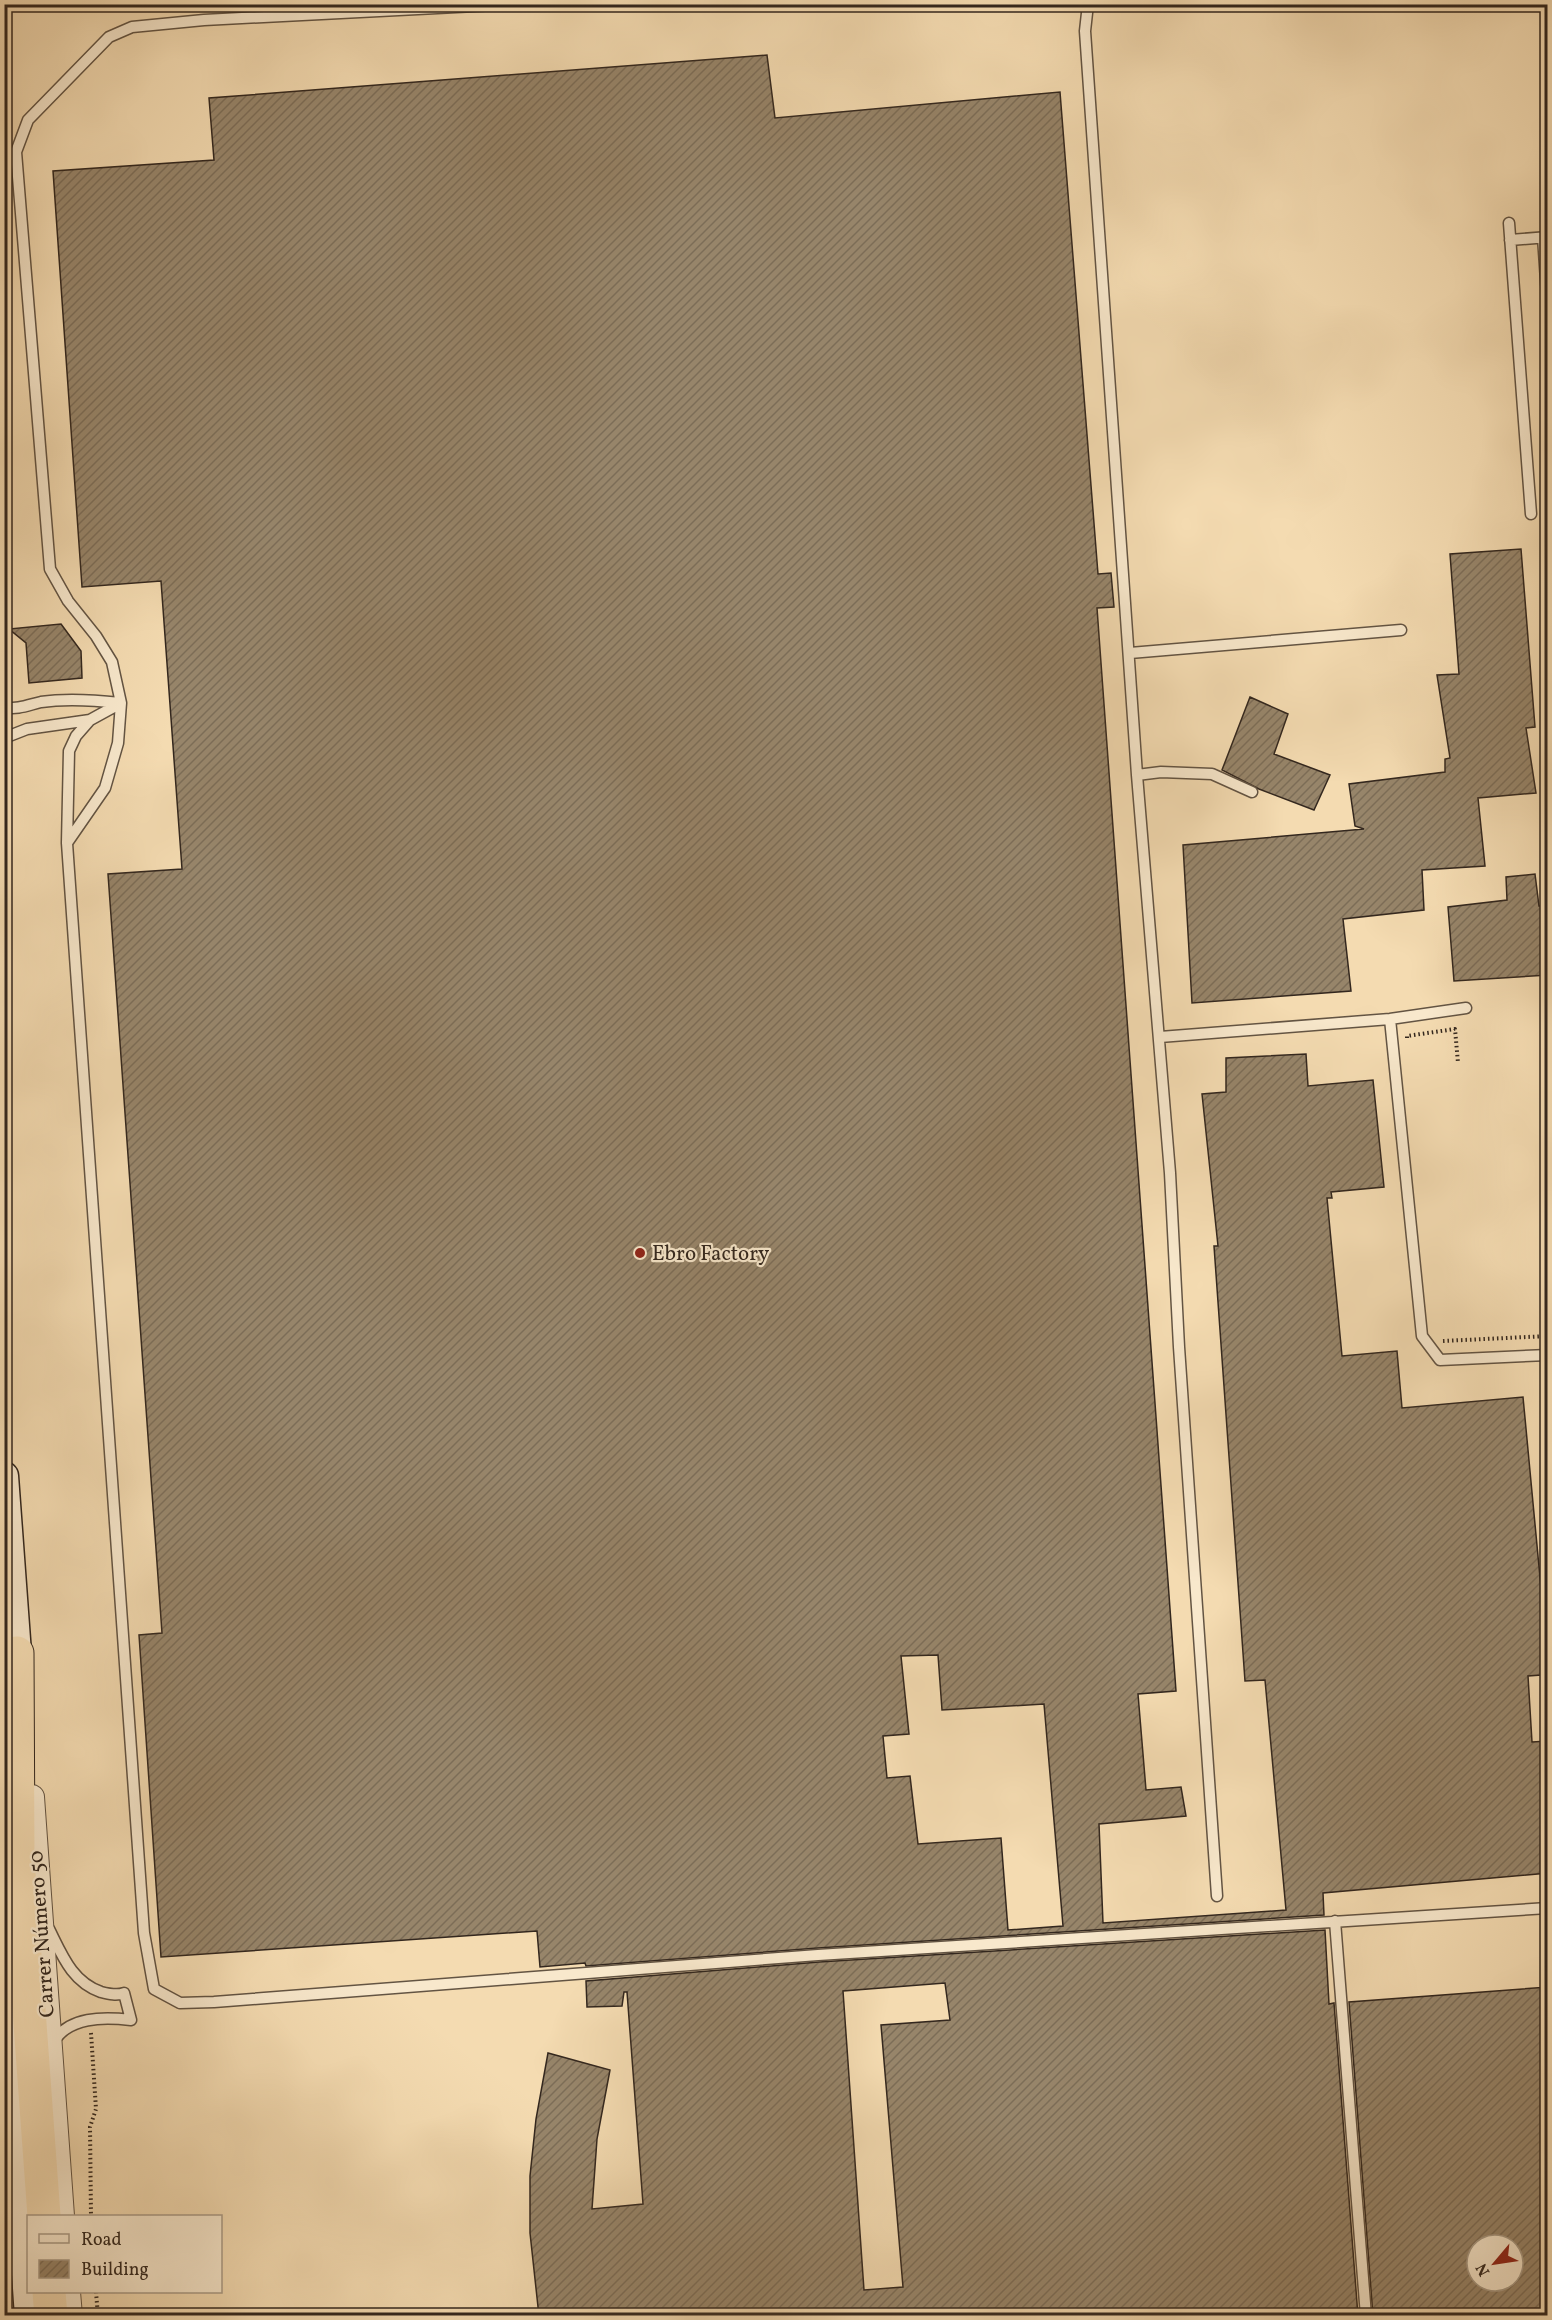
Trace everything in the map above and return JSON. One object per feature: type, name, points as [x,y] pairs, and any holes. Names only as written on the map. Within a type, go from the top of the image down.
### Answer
[{"type":"highway","points":[[16,1653],[18,1859],[44,2215]]},
{"type":"highway","points":[[49,2293],[51,2316]]},
{"type":"main road","points":[[4,1476],[16,1653]]},
{"type":"main road","points":[[4,1965],[27,2289]]},
{"type":"main road","points":[[4,2145],[12,2086]]},
{"type":"main road","points":[[27,2293],[29,2316]]},
{"type":"street","name":"Carrer Número 50","points":[[16,1653],[30,1774],[62,2215]]},
{"type":"street","points":[[68,2293],[70,2316]]},
{"type":"lane","points":[[67,843],[105,788],[118,743],[121,704],[112,662],[96,636],[68,601],[50,569],[16,152],[28,120],[109,37],[132,27],[204,20],[516,4]]},
{"type":"lane","points":[[1088,4],[1085,32],[1113,452],[1130,653],[1137,775],[1160,1037],[1218,1896]]},
{"type":"lane","points":[[1509,223],[1531,514]]},
{"type":"lane","points":[[1510,240],[1545,237],[1548,310]]},
{"type":"lane","points":[[1130,653],[1401,630]]},
{"type":"lane","points":[[4,707],[13,709],[41,702],[90,700],[121,704]]},
{"type":"lane","points":[[4,738],[27,729],[90,720],[121,704]]},
{"type":"lane","points":[[90,720],[76,736],[69,751],[67,843],[144,1934],[154,1989],[180,2003],[214,2002],[818,1955],[1548,1908]]},
{"type":"lane","points":[[1137,775],[1161,772],[1212,774],[1252,792]]},
{"type":"lane","points":[[1160,1037],[1390,1019],[1466,1008]]},
{"type":"lane","points":[[1390,1019],[1422,1336],[1440,1360],[1548,1355]]},
{"type":"lane","points":[[39,1909],[65,1963],[77,1978],[90,1988],[107,1994],[124,1993],[131,2020],[78,2022],[57,2036],[49,2052]]},
{"type":"lane","points":[[1335,1921],[1366,2316]]},
{"type":"path","points":[[1408,1047],[1407,1036],[1455,1029],[1458,1063]]},
{"type":"path","points":[[1434,1341],[1548,1336]]},
{"type":"path","points":[[90,2030],[96,2109],[90,2127],[91,2215]]},
{"type":"path","points":[[96,2293],[99,2316]]},
{"type":"building","name":"Ebro Factory","points":[[767,55],[775,118],[1060,92],[1098,574],[1111,573],[1114,607],[1097,608],[1176,1691],[1138,1694],[1146,1790],[1181,1787],[1186,1816],[1099,1824],[1103,1923],[1286,1910],[1265,1680],[1245,1681],[1214,1246],[1218,1246],[1202,1094],[1226,1092],[1226,1058],[1306,1054],[1308,1086],[1373,1080],[1384,1187],[1331,1192],[1332,1198],[1327,1198],[1342,1356],[1397,1351],[1402,1408],[1523,1397],[1543,1609],[1548,1609],[1548,1669],[1541,1669],[1541,1675],[1528,1676],[1532,1742],[1548,1741],[1548,1873],[1323,1893],[1324,1915],[818,1948],[586,1966],[585,1963],[540,1967],[537,1931],[161,1957],[139,1635],[162,1633],[108,874],[182,869],[161,581],[82,587],[53,171],[214,160],[209,98]],"holes":[[[938,1655],[942,1710],[1044,1704],[1063,1926],[1008,1930],[1001,1838],[918,1844],[910,1776],[887,1778],[883,1736],[909,1734],[901,1656]]]},
{"type":"building","points":[[1521,549],[1535,727],[1526,728],[1536,793],[1478,798],[1485,866],[1422,870],[1424,910],[1343,919],[1351,991],[1192,1003],[1183,845],[1364,829],[1355,826],[1349,784],[1445,772],[1445,759],[1450,758],[1437,675],[1459,674],[1450,554]]},
{"type":"building","points":[[61,624],[81,651],[82,678],[29,683],[26,643],[9,629]]},
{"type":"building","points":[[1250,697],[1288,714],[1274,754],[1330,775],[1314,810],[1259,789],[1222,770]]},
{"type":"building","points":[[1535,874],[1539,906],[1548,906],[1548,975],[1454,981],[1448,907],[1507,900],[1506,877]]},
{"type":"building","points":[[1325,1930],[1329,2004],[1334,2003],[1358,2316],[906,2316],[906,2313],[539,2316],[530,2233],[530,2176],[536,2119],[548,2053],[610,2070],[597,2139],[592,2209],[643,2204],[627,1992],[624,1992],[622,2006],[587,2007],[586,1981],[819,1962]],"holes":[[[945,1983],[950,2020],[881,2025],[903,2287],[864,2290],[843,1991]]]},
{"type":"building","points":[[1548,1987],[1548,2316],[1373,2316],[1349,2002]]},
{"type":"place","name":"Ebro Factory","points":[[640,1253]]}]
